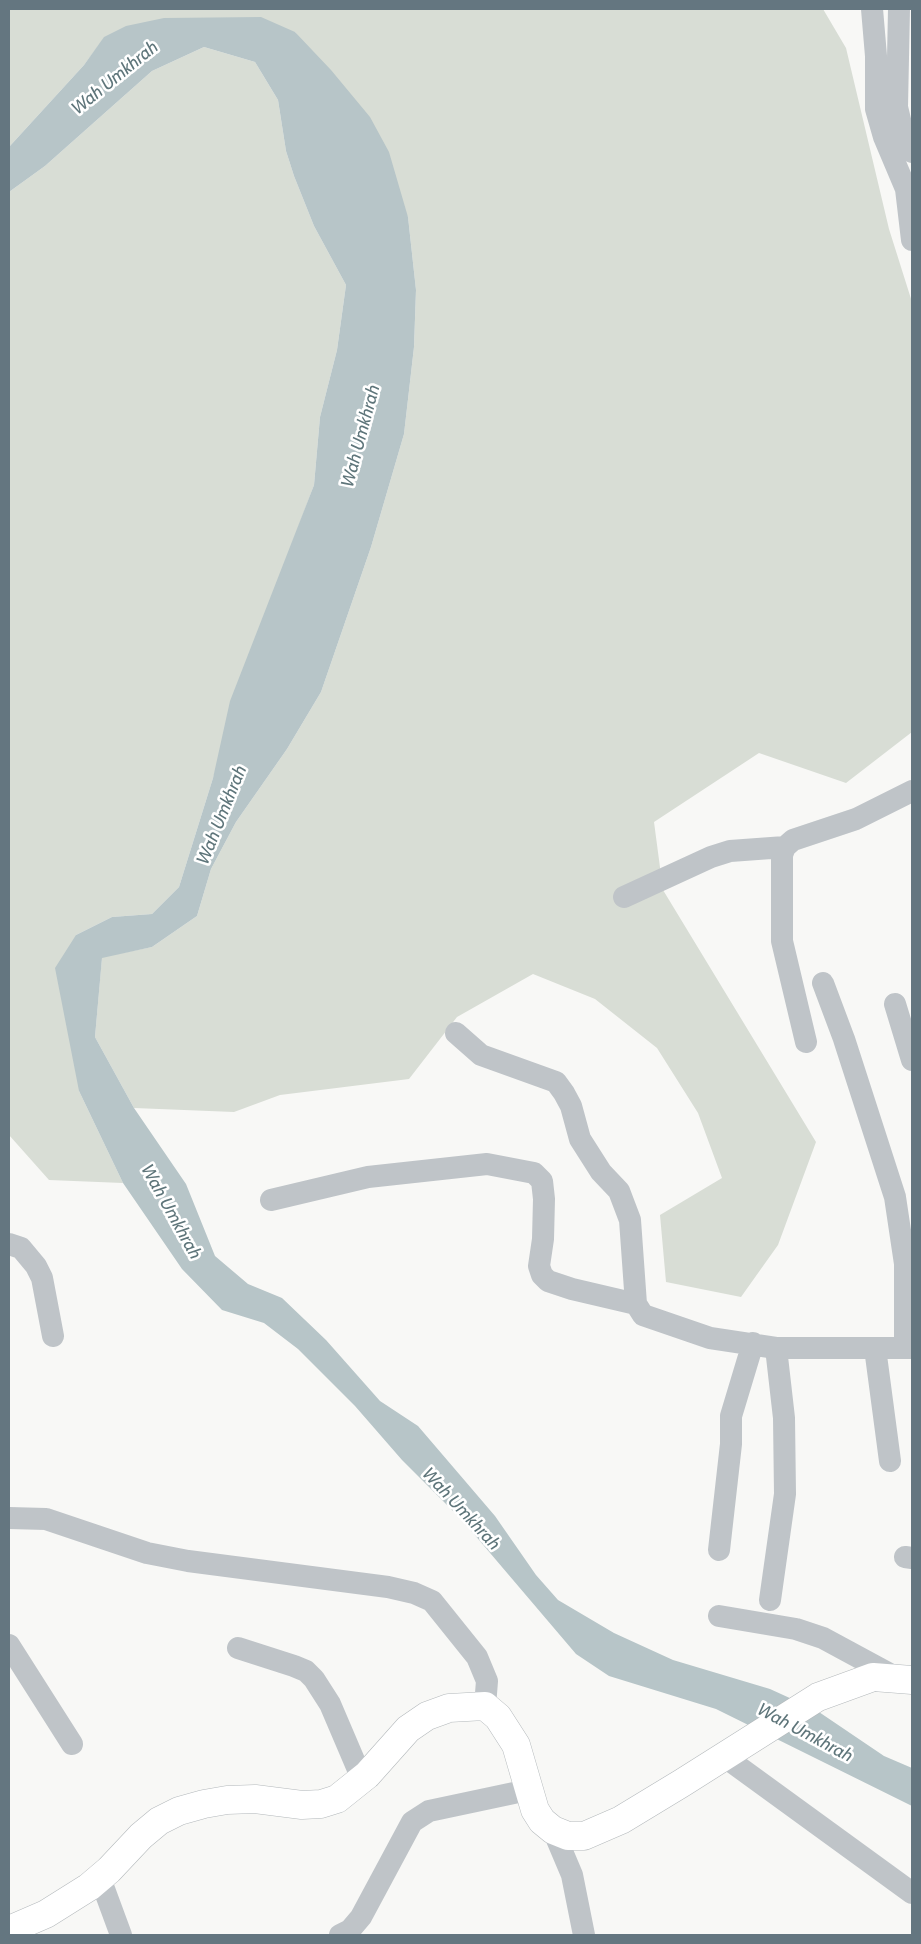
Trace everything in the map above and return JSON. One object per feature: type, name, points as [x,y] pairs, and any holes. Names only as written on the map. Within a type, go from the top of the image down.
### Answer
[{"type":"highway","points":[[9,1930],[68,1902],[100,1878],[141,1836],[159,1822],[179,1811],[204,1804],[255,1799],[302,1805],[321,1804],[337,1799],[362,1779],[408,1729],[427,1716],[449,1708],[485,1706],[498,1717],[516,1745],[528,1790],[535,1810],[542,1821],[553,1830],[568,1836],[584,1836],[597,1832],[734,1751],[818,1697],[874,1677],[904,1679]]},
{"type":"street","points":[[872,9],[876,56],[876,109],[884,137],[906,189],[912,240]]},
{"type":"street","points":[[899,9],[905,91],[901,124],[912,152]]},
{"type":"street","points":[[806,1042],[782,941],[782,855],[785,847],[793,840],[856,819],[912,791]]},
{"type":"street","points":[[624,897],[711,857],[738,850],[785,847]]},
{"type":"street","points":[[456,1033],[481,1055],[556,1082],[564,1093],[574,1114],[580,1139],[601,1172],[619,1191],[630,1220],[636,1304],[647,1317],[676,1325],[710,1338],[776,1348],[909,1348],[905,1264],[895,1196],[844,1039],[823,984]]},
{"type":"street","points":[[895,1004],[912,1060]]},
{"type":"street","points":[[271,1200],[368,1177],[487,1164],[534,1173],[542,1181],[544,1198],[543,1239],[539,1266],[542,1275],[548,1281],[572,1289],[636,1304]]},
{"type":"street","points":[[9,1244],[21,1248],[42,1278],[52,1336]]},
{"type":"street","points":[[719,1550],[731,1444],[731,1416],[753,1343]]},
{"type":"street","points":[[770,1600],[785,1494],[784,1418],[776,1348]]},
{"type":"street","points":[[875,1348],[890,1461]]},
{"type":"street","points":[[9,1518],[46,1519],[147,1554],[236,1568],[388,1587],[414,1593],[432,1601],[477,1657],[487,1681],[485,1706]]},
{"type":"street","points":[[719,1616],[796,1629],[823,1638],[904,1679]]},
{"type":"street","points":[[9,1644],[72,1744]]},
{"type":"street","points":[[238,1648],[294,1666],[306,1671],[314,1679],[330,1704],[362,1779]]},
{"type":"street","points":[[734,1751],[912,1893]]},
{"type":"street","points":[[340,1935],[350,1930],[361,1917],[412,1822],[429,1811],[528,1790]]},
{"type":"street","points":[[553,1830],[572,1875],[584,1935]]},
{"type":"street","points":[[100,1878],[121,1935]]},
{"type":"shaded area","points":[[9,9],[823,9],[846,48],[889,229],[912,302],[912,732],[846,783],[759,753],[654,822],[663,890],[816,1142],[778,1245],[741,1297],[666,1282],[660,1215],[722,1178],[698,1113],[657,1048],[595,999],[533,974],[457,1017],[409,1079],[280,1095],[234,1112],[134,1108],[95,1037],[102,957],[152,947],[197,916],[211,869],[236,822],[287,749],[321,692],[371,547],[404,434],[414,347],[416,290],[408,217],[295,32],[105,37],[84,65],[9,147]]},
{"type":"shaded area","points":[[204,47],[255,62],[278,100],[286,151],[294,176],[314,226],[346,285],[337,350],[320,417],[314,485],[284,565],[179,887],[152,914],[112,917],[76,935],[79,1091],[123,1183],[49,1180],[9,1135],[9,192],[45,166],[152,71]]},
{"type":"water","name":"Wah Umkhrah","points":[[261,17],[295,32],[331,70],[370,117],[389,152],[408,217],[416,290],[414,347],[404,434],[371,547],[321,692],[287,749],[236,822],[211,869],[197,916],[152,947],[102,958],[95,1037],[134,1108],[186,1184],[215,1256],[248,1284],[282,1298],[326,1340],[380,1401],[418,1426],[495,1516],[536,1575],[558,1600],[614,1633],[673,1660],[770,1689],[816,1710],[884,1756],[912,1768],[912,1806],[716,1709],[609,1676],[576,1654],[462,1520],[402,1460],[355,1406],[298,1349],[264,1323],[222,1310],[182,1269],[123,1183],[79,1091],[55,968],[76,935],[112,917],[152,914],[179,887],[213,778],[230,701],[314,485],[320,417],[337,350],[346,285],[314,226],[286,151],[278,100],[255,62],[204,47],[152,71],[45,166],[9,192],[9,147],[84,65],[104,37],[126,26],[164,18]]}]
